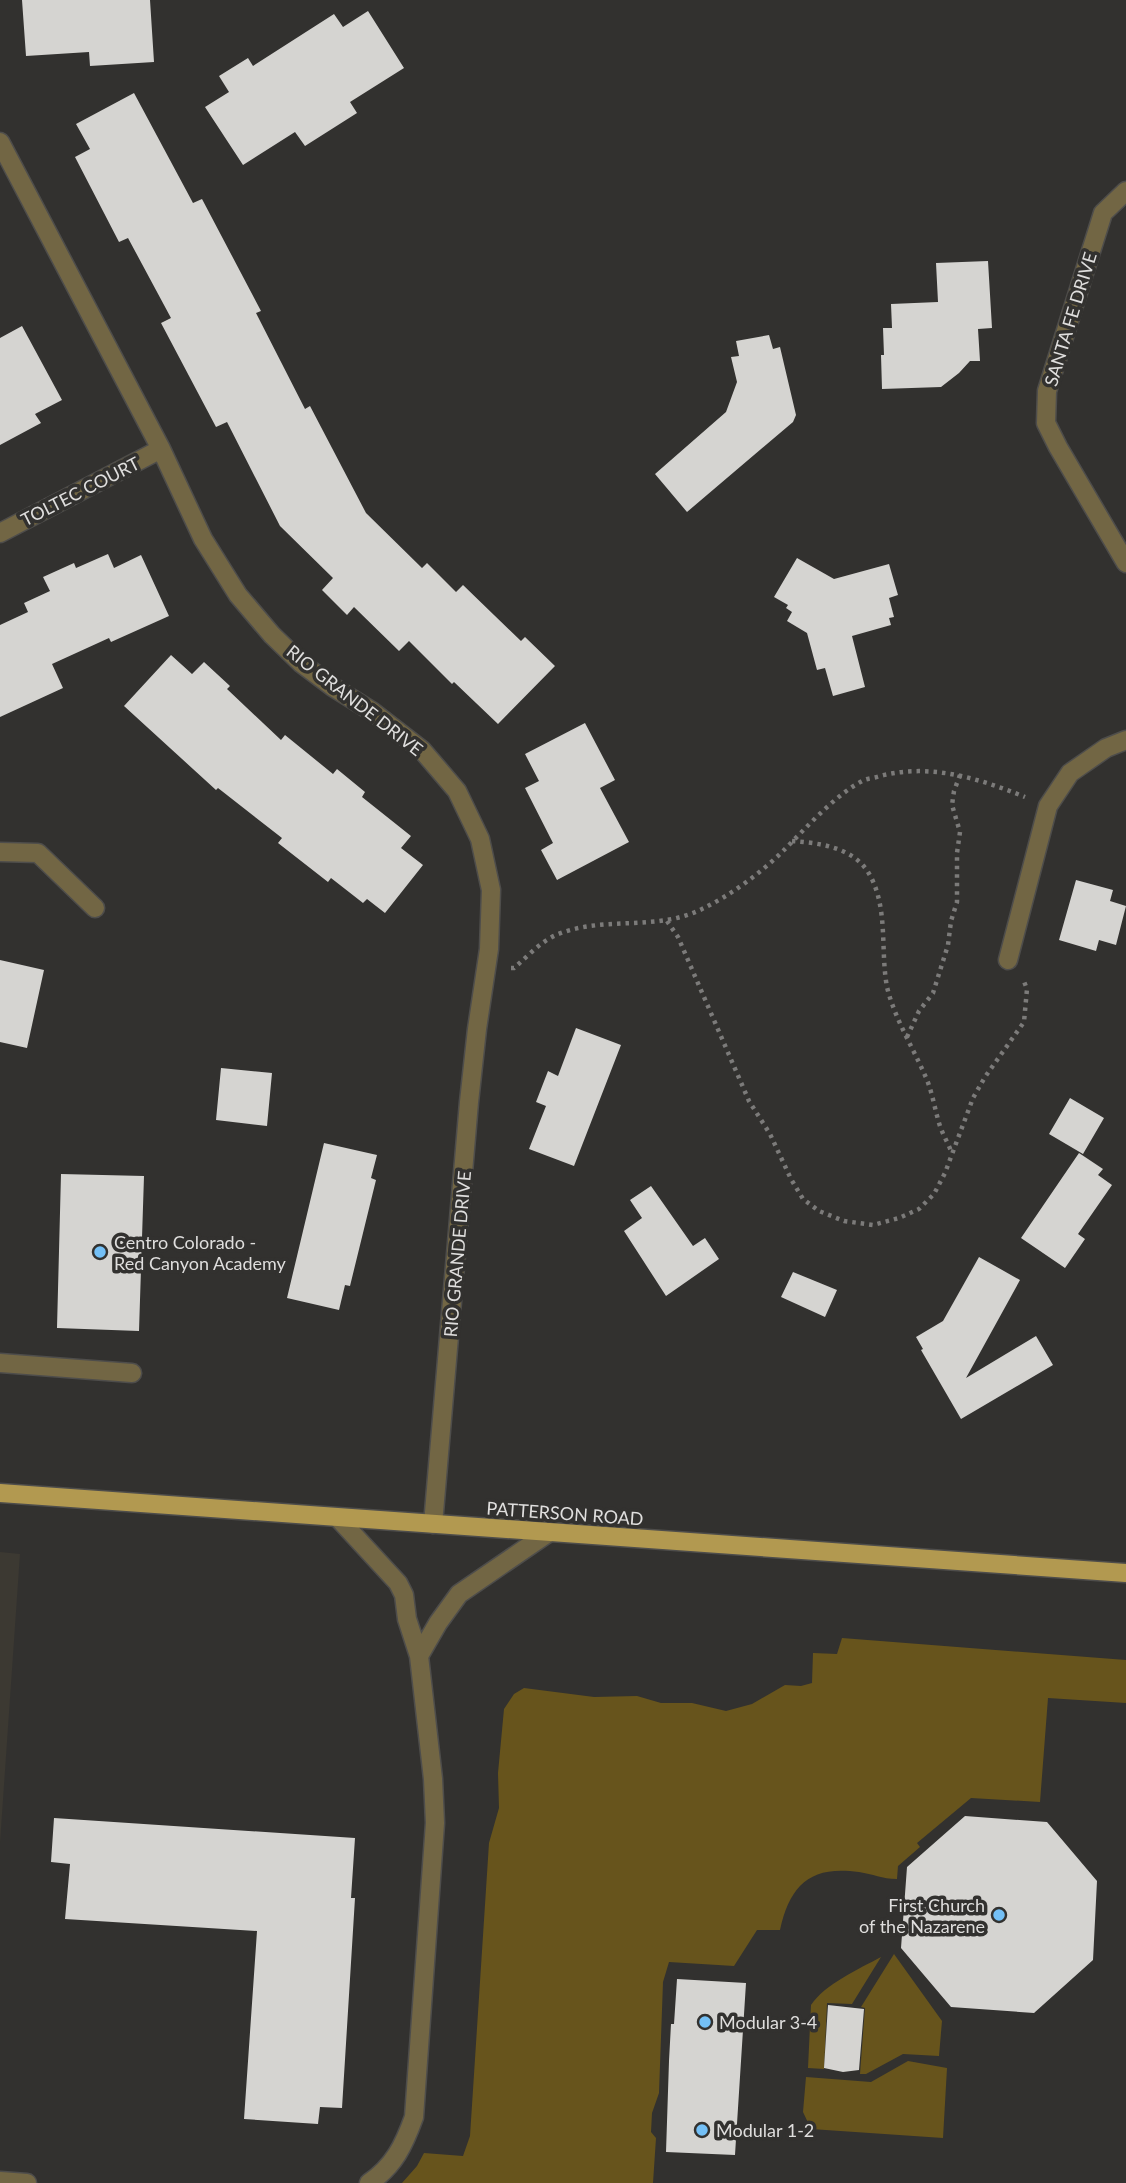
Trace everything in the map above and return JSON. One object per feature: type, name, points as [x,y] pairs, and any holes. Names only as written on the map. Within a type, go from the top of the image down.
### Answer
[{"type":"main road","name":"PATTERSON ROAD","points":[[0,1493],[1126,1573]]},
{"type":"street","name":"RIO GRANDE DRIVE","points":[[0,142],[161,449],[203,539],[238,595],[272,635],[312,671],[373,712],[422,750],[457,791],[481,839],[491,890],[489,949],[477,1029],[433,1524]]},
{"type":"street","name":"SANTA FE DRIVE","points":[[1126,191],[1103,213],[1047,391],[1046,423],[1126,563]]},
{"type":"street","name":"TOLTEC COURT","points":[[0,533],[161,449]]},
{"type":"street","points":[[1008,960],[1048,806],[1070,773],[1106,748],[1126,740]]},
{"type":"street","points":[[0,852],[38,853],[94,908]]},
{"type":"street","points":[[0,1363],[132,1373]]},
{"type":"street","points":[[338,1518],[398,1583],[404,1595],[407,1619],[419,1656],[433,1779],[435,1823],[414,2117],[403,2148],[379,2176],[369,2183]]},
{"type":"street","points":[[419,1656],[459,1594],[548,1533]]},
{"type":"street","points":[[0,2181],[27,2183]]},
{"type":"path","points":[[487,966],[514,968],[554,936],[584,926],[667,921],[701,910],[758,872],[827,808],[864,780],[897,772],[939,771],[988,782],[1048,806]]},
{"type":"path","points":[[906,1038],[919,1011],[933,993],[948,945],[957,902],[960,832],[952,805],[960,775]]},
{"type":"path","points":[[792,841],[817,842],[835,848],[853,856],[868,871],[876,888],[881,915],[888,989],[906,1038],[927,1080],[940,1128],[952,1151]]},
{"type":"path","points":[[667,921],[678,937],[749,1101],[770,1134],[791,1179],[803,1199],[819,1211],[844,1221],[873,1224],[899,1218],[919,1209],[934,1194],[973,1098],[1024,1022],[1027,989],[1020,972],[1008,960]]},
{"type":"shaded area","points":[[0,1552],[20,1554],[0,1843]]},
{"type":"shaded area","points":[[842,1638],[1126,1660],[1126,1703],[1048,1698],[1040,1802],[971,1798],[917,1843],[920,1847],[898,1866],[897,1879],[842,1871],[815,1875],[796,1890],[784,1914],[780,1930],[757,1930],[734,1966],[669,1962],[663,1982],[659,2093],[652,2113],[651,2132],[656,2138],[653,2183],[402,2183],[424,2153],[463,2156],[470,2136],[489,1843],[499,1808],[498,1773],[504,1709],[514,1694],[524,1688],[594,1697],[637,1696],[661,1703],[692,1703],[726,1711],[752,1704],[785,1685],[801,1686],[812,1683],[813,1653],[837,1654]]},
{"type":"shaded area","points":[[894,1954],[942,2021],[939,2056],[903,2054],[866,2074],[860,2074],[865,2008],[861,2007]]},
{"type":"shaded area","points":[[881,1957],[852,2004],[827,2003],[824,2069],[808,2068],[811,2005],[833,1984]]},
{"type":"shaded area","points":[[908,2061],[947,2068],[943,2138],[811,2129],[803,2112],[806,2077],[871,2082]]},
{"type":"building","points":[[22,0],[150,0],[154,62],[90,66],[89,52],[26,56]]},
{"type":"building","points":[[368,11],[404,68],[350,102],[357,113],[305,146],[295,132],[243,165],[205,107],[229,92],[219,76],[248,58],[253,66],[334,14],[343,27]]},
{"type":"building","points":[[134,93],[193,203],[202,199],[261,311],[256,313],[305,409],[310,406],[366,513],[422,568],[427,563],[456,592],[463,585],[521,641],[525,637],[555,666],[498,724],[454,682],[452,684],[409,641],[399,651],[354,607],[347,615],[322,590],[333,578],[280,526],[227,422],[216,427],[161,323],[171,318],[128,238],[119,242],[75,157],[90,149],[76,124]]},
{"type":"building","points":[[988,261],[992,328],[978,329],[980,361],[970,361],[941,387],[882,389],[883,328],[892,328],[891,304],[938,302],[936,263]]},
{"type":"building","points":[[22,326],[62,400],[35,414],[41,423],[0,445],[0,338]]},
{"type":"building","points":[[769,335],[773,349],[780,347],[796,415],[793,422],[687,512],[655,474],[726,412],[737,382],[731,357],[739,356],[736,341]]},
{"type":"building","points":[[108,554],[114,568],[141,555],[169,616],[111,642],[109,638],[52,664],[63,688],[0,717],[0,625],[28,612],[24,603],[50,591],[43,577],[74,563],[76,568]]},
{"type":"building","points":[[797,558],[834,579],[889,564],[898,595],[889,598],[894,617],[889,618],[891,625],[852,636],[865,687],[833,696],[825,668],[817,670],[807,633],[787,621],[792,612],[786,608],[788,605],[774,597]]},
{"type":"building","points":[[171,655],[192,674],[204,662],[230,686],[227,689],[281,740],[285,735],[333,774],[337,769],[365,792],[362,797],[411,836],[401,848],[423,865],[385,913],[367,899],[363,903],[331,878],[328,882],[278,843],[282,838],[218,788],[216,790],[124,706]]},
{"type":"building","points":[[585,723],[615,780],[600,788],[629,842],[557,880],[541,850],[553,843],[525,788],[539,781],[525,754]]},
{"type":"building","points":[[1076,880],[1113,890],[1110,901],[1126,906],[1116,945],[1099,940],[1096,951],[1059,940]]},
{"type":"building","points":[[0,960],[44,970],[27,1048],[0,1042]]},
{"type":"building","points":[[576,1028],[621,1045],[574,1166],[529,1149],[546,1106],[536,1102],[548,1071],[558,1076]]},
{"type":"building","points":[[221,1068],[272,1073],[267,1126],[216,1120]]},
{"type":"building","points":[[1070,1098],[1104,1118],[1083,1154],[1049,1134]]},
{"type":"building","points":[[324,1143],[377,1155],[371,1178],[376,1180],[350,1286],[345,1285],[339,1310],[287,1298]]},
{"type":"building","points":[[1079,1153],[1103,1169],[1098,1175],[1112,1185],[1078,1234],[1085,1239],[1065,1268],[1021,1238]]},
{"type":"building","name":"Centro Colorado - Red Canyon Academy","points":[[61,1174],[144,1176],[139,1331],[57,1328]]},
{"type":"building","points":[[651,1186],[693,1246],[705,1238],[719,1259],[666,1296],[624,1231],[642,1218],[630,1200]]},
{"type":"building","points":[[979,1257],[1020,1280],[966,1378],[1036,1336],[1053,1365],[961,1419],[916,1337],[943,1321]]},
{"type":"building","points":[[793,1272],[837,1290],[825,1317],[781,1297]]},
{"type":"building","name":"First Church of the Nazarene","points":[[965,1816],[1047,1822],[1097,1881],[1093,1960],[1034,2013],[951,2007],[901,1948],[907,1867]]},
{"type":"building","points":[[54,1818],[355,1838],[351,1898],[355,1898],[342,2108],[320,2107],[318,2124],[244,2119],[257,1931],[65,1919],[70,1864],[51,1862]]},
{"type":"building","points":[[677,1979],[746,1983],[735,2155],[666,2152],[671,2024],[674,2024]]},
{"type":"building","points":[[828,2005],[864,2009],[859,2070],[843,2072],[824,2068]]},
{"type":"place","name":"Centro Colorado - Red Canyon Academy","points":[[100,1252]]},
{"type":"place","name":"First Church of the Nazarene","points":[[999,1915]]},
{"type":"place","name":"Modular 3-4","points":[[705,2022]]},
{"type":"place","name":"Modular 1-2","points":[[702,2130]]}]
